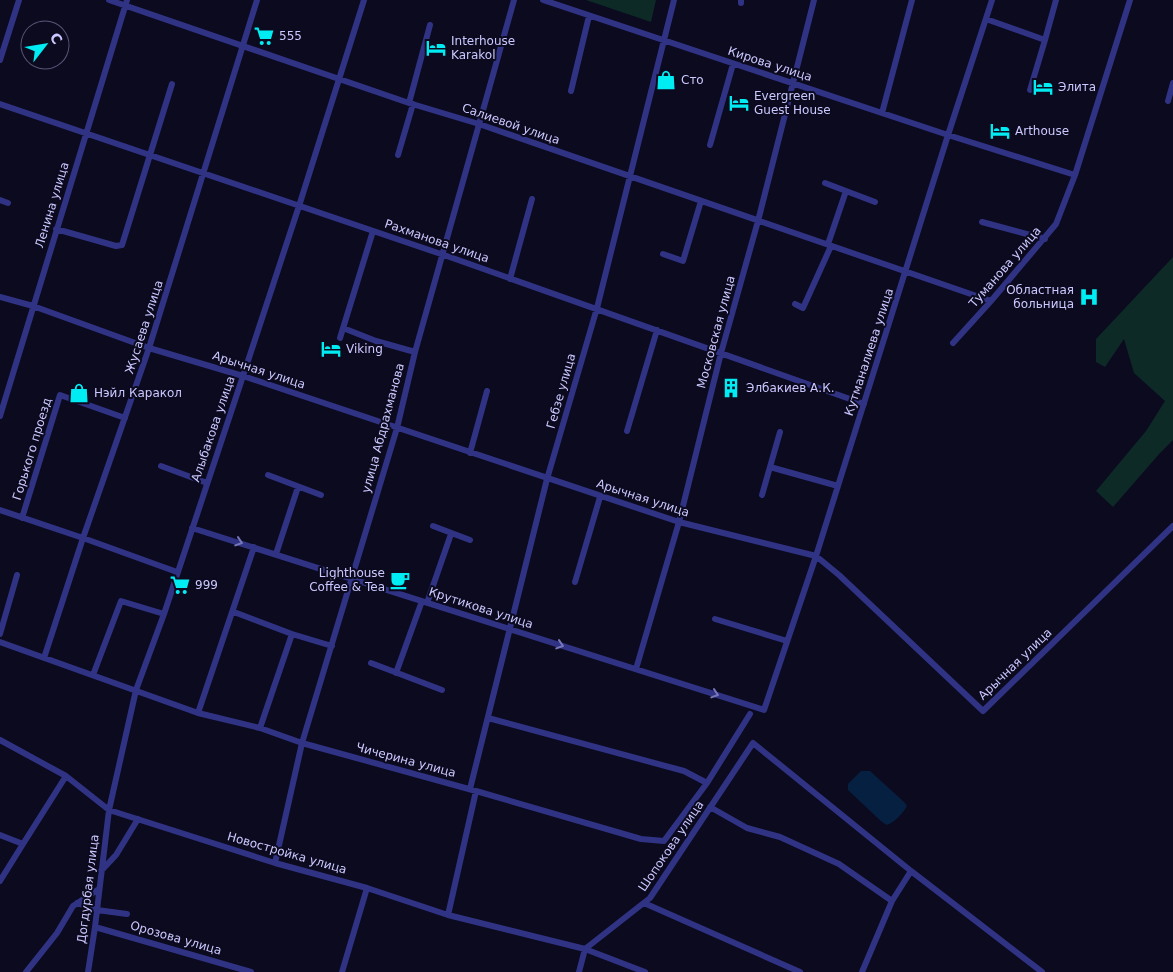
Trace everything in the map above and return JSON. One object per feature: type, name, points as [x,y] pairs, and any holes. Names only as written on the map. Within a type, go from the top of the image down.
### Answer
[{"type":"street","points":[[0,60],[19,0]]},
{"type":"street","name":"Салиевой улица","points":[[109,0],[126,3],[243,47],[479,124],[991,302]]},
{"type":"street","name":"Жусаева улица","points":[[44,658],[83,538],[149,348],[257,0]]},
{"type":"street","name":"Алыбакова улица","points":[[109,810],[136,690],[164,614],[243,376],[364,0]]},
{"type":"street","name":"улица Абдрахманова","points":[[275,863],[302,743],[397,428],[415,352],[444,255],[514,0]]},
{"type":"street","name":"Кирова улица","points":[[543,0],[948,135],[1075,175]]},
{"type":"street","name":"Гебзе улица","points":[[448,915],[488,718],[509,629],[547,479],[597,308],[674,0]]},
{"type":"street","name":"Московская улица","points":[[636,669],[679,522],[721,353],[758,221],[814,0]]},
{"type":"street","points":[[882,113],[912,0]]},
{"type":"street","name":"Кутманалиева улица","points":[[764,710],[816,556],[992,0]]},
{"type":"street","points":[[1030,90],[1056,0]]},
{"type":"street","name":"Туманова улица","points":[[953,343],[991,302],[1056,224],[1075,175],[1130,0]]},
{"type":"street","name":"Ленина улица","points":[[0,416],[126,3]]},
{"type":"street","points":[[571,91],[589,16]]},
{"type":"street","points":[[986,19],[1046,40]]},
{"type":"street","points":[[398,156],[430,25]]},
{"type":"street","points":[[710,145],[734,64]]},
{"type":"street","points":[[1168,100],[1173,83]]},
{"type":"street","points":[[56,230],[116,246],[122,245],[172,84]]},
{"type":"street","name":"Рахманова улица","points":[[0,104],[597,308],[864,404]]},
{"type":"street","points":[[825,183],[875,202]]},
{"type":"street","points":[[795,304],[803,308],[829,245],[846,191]]},
{"type":"street","points":[[510,279],[532,199]]},
{"type":"street","points":[[0,200],[8,203]]},
{"type":"street","points":[[663,254],[684,261],[701,201]]},
{"type":"street","points":[[982,222],[1045,239]]},
{"type":"street","points":[[340,338],[373,231]]},
{"type":"street","name":"Арычная улица","points":[[0,297],[33,306],[149,348],[243,376],[679,522],[816,556],[839,575],[983,710],[1173,526]]},
{"type":"street","points":[[343,328],[376,341],[415,352]]},
{"type":"street","points":[[627,431],[657,330]]},
{"type":"street","points":[[470,453],[487,391]]},
{"type":"street","name":"Горького проезд","points":[[22,518],[60,395],[125,418]]},
{"type":"street","points":[[762,495],[780,432]]},
{"type":"street","points":[[161,466],[207,483]]},
{"type":"street","points":[[770,467],[838,486]]},
{"type":"street","points":[[268,475],[321,495]]},
{"type":"street","points":[[276,554],[298,487]]},
{"type":"street","points":[[574,582],[600,496]]},
{"type":"street","points":[[0,510],[177,572]]},
{"type":"street","points":[[433,526],[470,540]]},
{"type":"street","name":"Крутикова улица","points":[[192,528],[764,710]]},
{"type":"street","points":[[396,673],[451,534]]},
{"type":"street","points":[[198,713],[234,612],[254,547]]},
{"type":"street","points":[[0,634],[17,575]]},
{"type":"street","points":[[93,675],[121,601],[164,614]]},
{"type":"street","points":[[234,612],[292,634],[332,646]]},
{"type":"street","points":[[715,619],[787,641]]},
{"type":"street","points":[[260,728],[292,634]]},
{"type":"street","name":"Чичерина улица","points":[[0,642],[198,713],[260,728],[302,743],[641,839],[664,841],[707,783],[750,714]]},
{"type":"street","points":[[371,662],[442,690]]},
{"type":"street","points":[[488,718],[684,771],[707,783]]},
{"type":"street","name":"Новостройка улица","points":[[0,740],[66,776],[109,810],[275,863],[368,888],[448,915],[584,949],[645,972]]},
{"type":"street","name":"Шопокова улица","points":[[584,949],[650,898],[753,742],[911,871]]},
{"type":"street","points":[[0,881],[66,776]]},
{"type":"street","points":[[710,807],[747,828],[780,837],[839,864],[892,901]]},
{"type":"street","name":"Догдурбая улица","points":[[88,972],[109,810]]},
{"type":"street","points":[[101,871],[116,855],[138,819]]},
{"type":"street","points":[[0,836],[23,844]]},
{"type":"street","points":[[862,972],[892,901],[911,871],[1042,972]]},
{"type":"street","points":[[345,971],[368,888]]},
{"type":"street","points":[[26,972],[56,933],[73,906],[99,889]]},
{"type":"street","points":[[77,903],[97,910],[127,914]]},
{"type":"street","points":[[644,903],[800,972]]},
{"type":"street","name":"Орозова улица","points":[[95,927],[251,972]]},
{"type":"street","points":[[579,972],[584,949]]},
{"type":"green space","points":[[586,0],[656,0],[651,22]]},
{"type":"green space","points":[[1173,257],[1173,440],[1113,507],[1096,491],[1146,431],[1165,401],[1134,373],[1124,339],[1105,367],[1096,362],[1096,339]]},
{"type":"water","points":[[861,771],[870,771],[907,806],[890,824],[887,825],[882,822],[848,790],[848,784]]},
{"type":"place","name":"555","points":[[264,36]]},
{"type":"place","name":"Interhouse Karakol","points":[[436,48]]},
{"type":"place","name":"Сто","points":[[666,80]]},
{"type":"place","name":"Элита","points":[[1043,87]]},
{"type":"place","name":"Evergreen Guest House","points":[[739,103]]},
{"type":"place","name":"Arthouse","points":[[1000,131]]},
{"type":"place","name":"Областная больница","points":[[1089,297]]},
{"type":"place","name":"Viking","points":[[331,349]]},
{"type":"place","name":"Элбакиев А.К.","points":[[731,388]]},
{"type":"place","name":"Нэйл Каракол","points":[[79,393]]},
{"type":"place","name":"Lighthouse Coffee & Tea","points":[[400,580]]},
{"type":"place","name":"999","points":[[180,585]]}]
